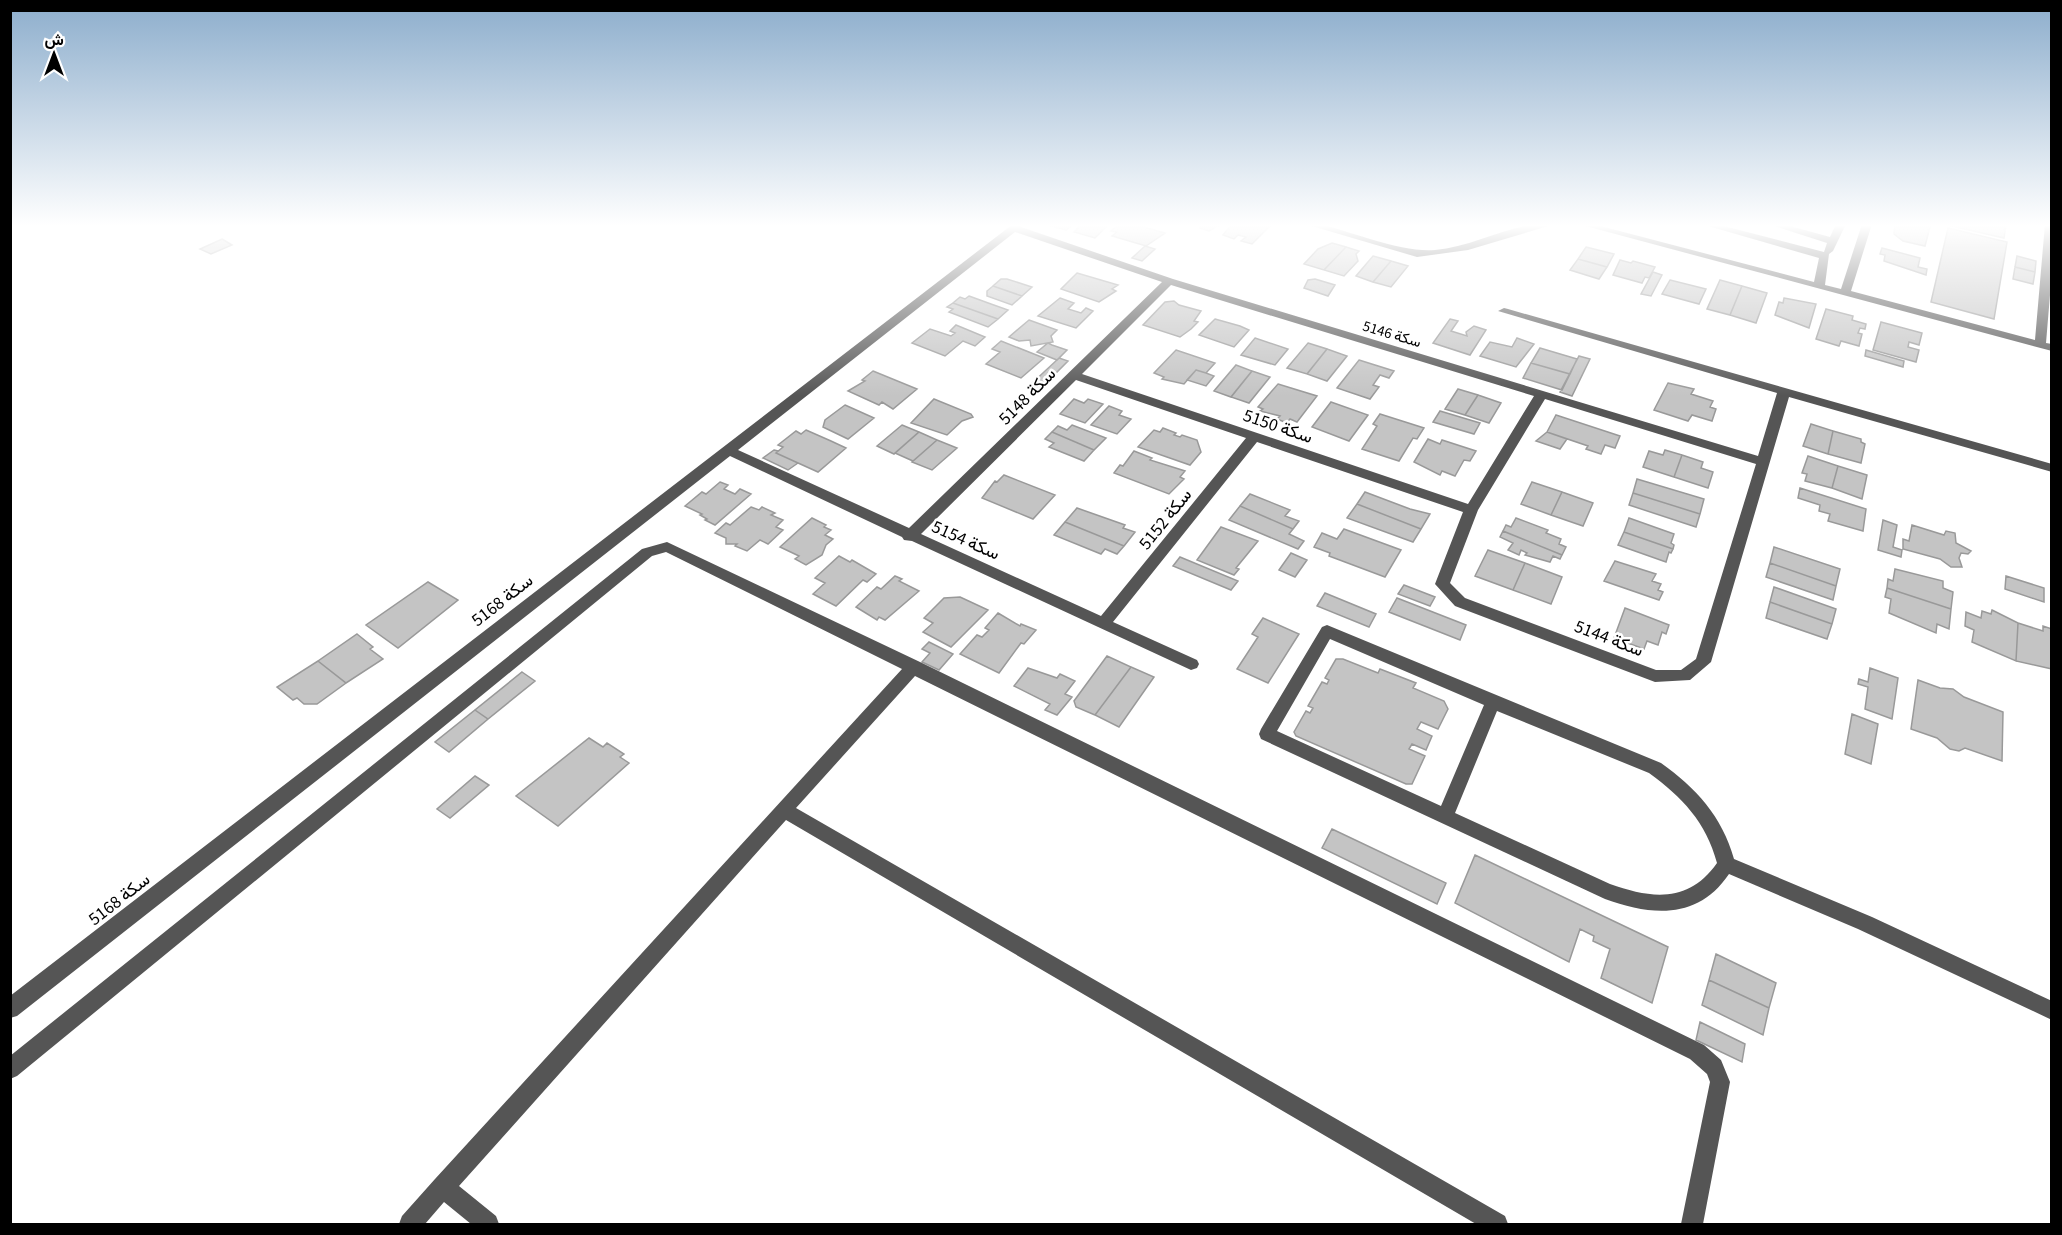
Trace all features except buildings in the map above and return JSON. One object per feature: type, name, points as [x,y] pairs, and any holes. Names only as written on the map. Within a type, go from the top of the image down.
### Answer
[{"type":"street","name":"سكة 5168","points":[[10,1009],[945,282]]},
{"type":"street","name":"سكة 5148","points":[[909,537],[1168,282]]},
{"type":"street","name":"سكة 5146","points":[[1171,282],[1764,462]]},
{"type":"street","points":[[1806,282],[2052,348]]},
{"type":"street","points":[[1845,292],[1848,282]]},
{"type":"street","points":[[2040,345],[2045,282]]},
{"type":"street","points":[[1504,311],[2052,468]]},
{"type":"street","name":"سكة 5150","points":[[1073,375],[1471,510]]},
{"type":"street","name":"سكة 5144","points":[[1541,395],[1471,510],[1442,584],[1460,602],[1655,676],[1684,676],[1703,662],[1784,392]]},
{"type":"street","name":"سكة 5152","points":[[1104,623],[1254,437]]},
{"type":"street","name":"سكة 5154","points":[[727,450],[909,537],[1191,664]]},
{"type":"street","points":[[10,1069],[653,549],[671,548],[1702,1055],[1714,1067],[1719,1089],[1692,1224]]},
{"type":"street","points":[[1327,631],[1655,768],[1677,783],[1701,807],[1720,837],[1726,864],[1708,887],[1678,902],[1632,901],[1605,891],[1267,734],[1327,631]]},
{"type":"street","points":[[410,1224],[914,666]]},
{"type":"street","points":[[1445,816],[1493,702]]},
{"type":"street","points":[[784,810],[1497,1224]]},
{"type":"street","points":[[1726,864],[1865,923],[2052,1011]]},
{"type":"street","points":[[444,1187],[488,1224]]}]
